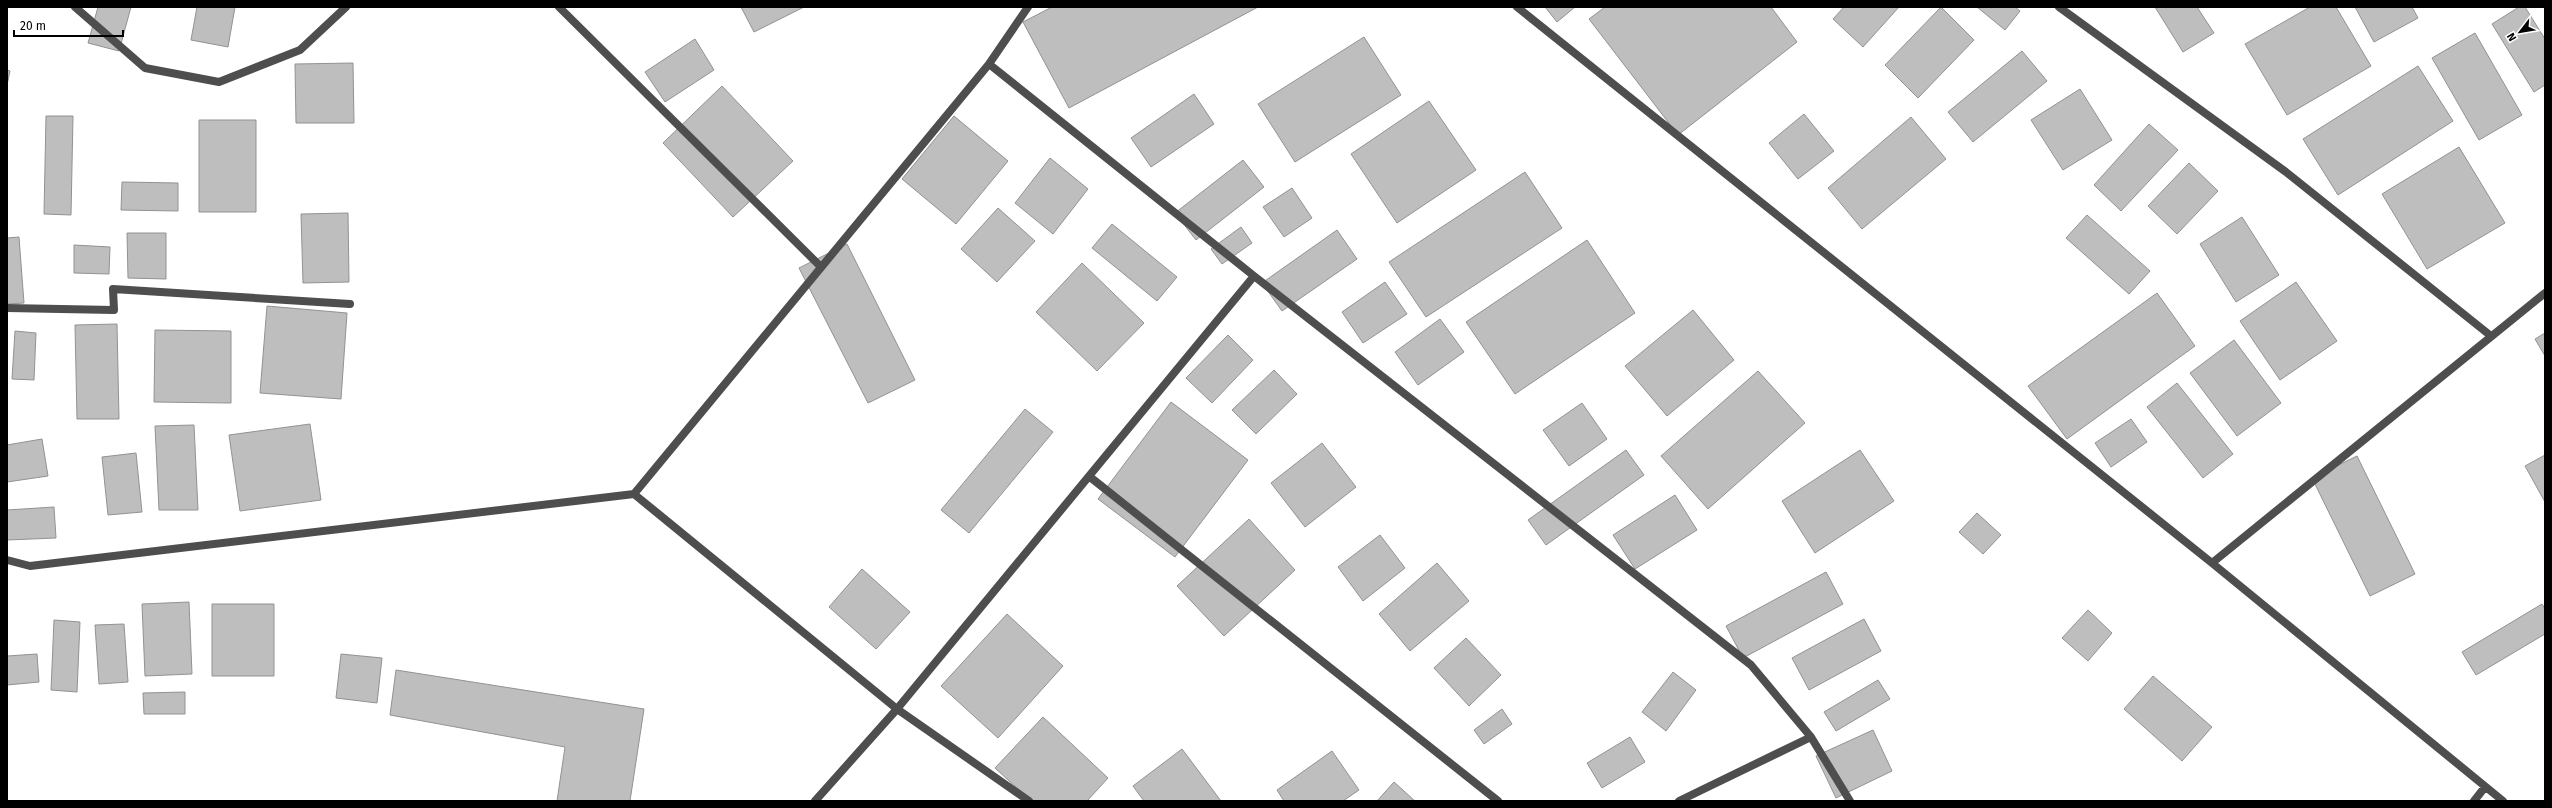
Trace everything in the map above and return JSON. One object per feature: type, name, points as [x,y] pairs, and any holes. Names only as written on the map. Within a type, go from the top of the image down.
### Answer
[{"type":"street","points":[[75,7],[145,68],[219,82],[300,50],[346,7]]},
{"type":"street","points":[[559,7],[820,266]]},
{"type":"street","points":[[7,560],[30,566],[634,494],[820,266],[989,64],[1028,7]]},
{"type":"street","points":[[1517,7],[2212,563],[2503,801]]},
{"type":"street","points":[[2059,7],[2286,172],[2491,336]]},
{"type":"street","points":[[989,64],[1254,276],[1751,665],[1811,737],[1850,801]]},
{"type":"street","points":[[815,801],[897,709],[1090,477],[1254,276]]},
{"type":"street","points":[[7,308],[114,310],[113,289],[350,304]]},
{"type":"street","points":[[2212,563],[2545,293]]},
{"type":"street","points":[[1090,477],[1498,801]]},
{"type":"street","points":[[634,494],[897,709],[1029,801]]},
{"type":"street","points":[[1679,801],[1811,737]]},
{"type":"street","points":[[2474,801],[2486,786]]},
{"type":"building","points":[[98,7],[131,7],[119,51],[88,43]]},
{"type":"building","points":[[197,7],[235,7],[228,47],[191,40]]},
{"type":"building","points":[[741,7],[804,7],[754,32]]},
{"type":"building","points":[[1052,7],[1258,7],[1069,108],[1023,22]]},
{"type":"building","points":[[1545,7],[1575,7],[1557,22]]},
{"type":"building","points":[[1605,7],[1771,7],[1797,42],[1678,135],[1589,19]]},
{"type":"building","points":[[1844,7],[1899,7],[1863,47],[1833,19]]},
{"type":"building","points":[[1941,7],[1974,40],[1918,98],[1885,65]]},
{"type":"building","points":[[1977,7],[2015,7],[2020,11],[2005,30]]},
{"type":"building","points":[[2155,7],[2197,7],[2214,33],[2183,52]]},
{"type":"building","points":[[2310,7],[2336,7],[2371,66],[2287,115],[2245,44]]},
{"type":"building","points":[[2355,7],[2412,7],[2418,18],[2374,42]]},
{"type":"building","points":[[2519,7],[2525,7],[2545,39],[2545,85],[2534,92],[2492,24]]},
{"type":"building","points":[[2475,33],[2522,115],[2479,140],[2432,58]]},
{"type":"building","points":[[1364,37],[1401,95],[1295,162],[1258,104]]},
{"type":"building","points":[[695,39],[714,70],[665,102],[645,72]]},
{"type":"building","points":[[2022,51],[2047,81],[1973,142],[1948,112]]},
{"type":"building","points":[[353,63],[354,123],[296,123],[295,64]]},
{"type":"building","points":[[2418,66],[2453,121],[2338,195],[2303,139]]},
{"type":"building","points":[[7,70],[10,71],[7,85]]},
{"type":"building","points":[[722,86],[793,161],[733,217],[663,143]]},
{"type":"building","points":[[2080,89],[2112,140],[2063,170],[2031,120]]},
{"type":"building","points":[[1194,94],[1214,124],[1151,167],[1131,138]]},
{"type":"building","points":[[1429,101],[1476,170],[1397,223],[1351,154]]},
{"type":"building","points":[[1804,114],[1834,151],[1798,179],[1769,143]]},
{"type":"building","points":[[46,116],[73,116],[71,215],[44,214]]},
{"type":"building","points":[[954,116],[1008,161],[956,224],[902,179]]},
{"type":"building","points":[[1911,117],[1946,159],[1862,229],[1828,188]]},
{"type":"building","points":[[199,120],[256,120],[256,212],[199,212]]},
{"type":"building","points":[[2149,124],[2178,150],[2121,211],[2094,185]]},
{"type":"building","points":[[2459,147],[2505,223],[2427,269],[2382,194]]},
{"type":"building","points":[[1050,158],[1088,189],[1053,234],[1015,203]]},
{"type":"building","points":[[1243,160],[1264,187],[1196,240],[1175,213]]},
{"type":"building","points":[[2189,163],[2218,191],[2177,234],[2148,206]]},
{"type":"building","points":[[1525,172],[1562,228],[1426,317],[1389,262]]},
{"type":"building","points":[[122,182],[178,183],[178,211],[121,210]]},
{"type":"building","points":[[1292,188],[1312,218],[1284,237],[1263,207]]},
{"type":"building","points":[[998,208],[1035,241],[997,282],[961,249]]},
{"type":"building","points":[[348,213],[349,282],[303,283],[301,214]]},
{"type":"building","points":[[2087,215],[2150,271],[2129,294],[2066,238]]},
{"type":"building","points":[[2242,217],[2279,275],[2236,302],[2200,244]]},
{"type":"building","points":[[1112,224],[1177,277],[1157,301],[1092,248]]},
{"type":"building","points":[[1241,227],[1252,243],[1222,264],[1211,249]]},
{"type":"building","points":[[1337,230],[1357,259],[1282,311],[1262,283]]},
{"type":"building","points":[[127,233],[166,233],[166,279],[128,278]]},
{"type":"building","points":[[19,237],[24,303],[7,304],[7,238]]},
{"type":"building","points":[[1587,240],[1635,313],[1515,394],[1466,322]]},
{"type":"building","points":[[847,244],[915,380],[868,403],[799,268]]},
{"type":"building","points":[[74,245],[110,247],[109,274],[74,273]]},
{"type":"building","points":[[1082,263],[1144,323],[1097,371],[1036,312]]},
{"type":"building","points":[[1385,282],[1407,314],[1363,343],[1342,312]]},
{"type":"building","points":[[2296,282],[2337,341],[2280,380],[2240,321]]},
{"type":"building","points":[[2157,293],[2195,346],[2067,439],[2028,386]]},
{"type":"building","points":[[267,306],[347,313],[341,399],[260,393]]},
{"type":"building","points":[[1693,310],[1734,360],[1667,416],[1625,366]]},
{"type":"building","points":[[1440,319],[1464,352],[1418,385],[1395,352]]},
{"type":"building","points":[[117,324],[119,419],[77,419],[75,325]]},
{"type":"building","points":[[155,330],[231,331],[231,403],[154,402]]},
{"type":"building","points":[[15,331],[36,333],[34,380],[12,379]]},
{"type":"building","points":[[2545,333],[2545,356],[2535,339]]},
{"type":"building","points":[[1228,335],[1253,360],[1212,403],[1186,378]]},
{"type":"building","points":[[2234,340],[2281,403],[2237,436],[2190,373]]},
{"type":"building","points":[[1274,370],[1297,394],[1256,434],[1232,410]]},
{"type":"building","points":[[1758,371],[1805,423],[1708,509],[1661,456]]},
{"type":"building","points":[[2177,383],[2233,454],[2203,478],[2147,407]]},
{"type":"building","points":[[1171,402],[1248,460],[1175,557],[1098,499]]},
{"type":"building","points":[[1582,403],[1607,439],[1569,466],[1543,430]]},
{"type":"building","points":[[1025,409],[1053,432],[969,533],[941,510]]},
{"type":"building","points":[[2131,419],[2147,442],[2111,467],[2095,443]]},
{"type":"building","points":[[310,424],[321,500],[240,511],[229,435]]},
{"type":"building","points":[[194,425],[198,510],[159,510],[155,426]]},
{"type":"building","points":[[42,439],[48,476],[7,482],[7,445]]},
{"type":"building","points":[[1322,443],[1356,487],[1305,527],[1271,483]]},
{"type":"building","points":[[1626,450],[1644,475],[1546,545],[1528,520]]},
{"type":"building","points":[[1860,450],[1894,501],[1815,553],[1782,501]]},
{"type":"building","points":[[136,453],[142,512],[108,515],[102,457]]},
{"type":"building","points":[[2545,455],[2545,502],[2525,466]]},
{"type":"building","points":[[2357,456],[2415,574],[2370,596],[2312,478]]},
{"type":"building","points":[[1675,495],[1697,530],[1635,569],[1613,535]]},
{"type":"building","points":[[54,507],[56,538],[7,540],[7,510]]},
{"type":"building","points":[[1977,513],[2001,535],[1983,554],[1959,532]]},
{"type":"building","points":[[1249,519],[1295,570],[1224,636],[1177,586]]},
{"type":"building","points":[[1380,535],[1405,568],[1363,601],[1338,567]]},
{"type":"building","points":[[1437,563],[1469,601],[1410,651],[1379,614]]},
{"type":"building","points":[[862,569],[910,612],[876,649],[829,607]]},
{"type":"building","points":[[1826,572],[1843,604],[1743,658],[1726,626]]},
{"type":"building","points":[[189,602],[192,674],[145,676],[142,604]]},
{"type":"building","points":[[212,604],[274,604],[274,676],[212,676]]},
{"type":"building","points":[[2542,604],[2545,609],[2545,634],[2476,675],[2462,652]]},
{"type":"building","points":[[2088,610],[2112,633],[2088,661],[2062,638]]},
{"type":"building","points":[[1007,614],[1063,666],[998,738],[941,686]]},
{"type":"building","points":[[1864,619],[1881,651],[1809,690],[1792,658]]},
{"type":"building","points":[[54,620],[80,622],[77,692],[51,690]]},
{"type":"building","points":[[124,624],[128,682],[99,684],[95,625]]},
{"type":"building","points":[[1466,638],[1501,675],[1469,706],[1434,668]]},
{"type":"building","points":[[37,654],[39,682],[7,685],[7,656]]},
{"type":"building","points":[[341,654],[382,658],[377,703],[336,698]]},
{"type":"building","points":[[396,670],[644,709],[630,801],[557,801],[565,747],[390,715]]},
{"type":"building","points":[[1673,672],[1696,690],[1666,731],[1642,712]]},
{"type":"building","points":[[2153,676],[2212,727],[2182,761],[2124,709]]},
{"type":"building","points":[[1878,680],[1890,699],[1836,731],[1824,712]]},
{"type":"building","points":[[185,692],[185,714],[144,714],[143,693]]},
{"type":"building","points":[[1502,709],[1512,724],[1484,744],[1474,730]]},
{"type":"building","points":[[1043,717],[1108,778],[1087,801],[1031,801],[995,768]]},
{"type":"building","points":[[1873,730],[1892,771],[1836,798],[1816,756]]},
{"type":"building","points":[[1630,737],[1645,762],[1602,788],[1587,763]]},
{"type":"building","points":[[1182,749],[1221,801],[1144,801],[1133,786]]},
{"type":"building","points":[[1332,751],[1359,790],[1343,801],[1284,801],[1277,790]]},
{"type":"building","points":[[1394,782],[1415,801],[1377,801]]}]
